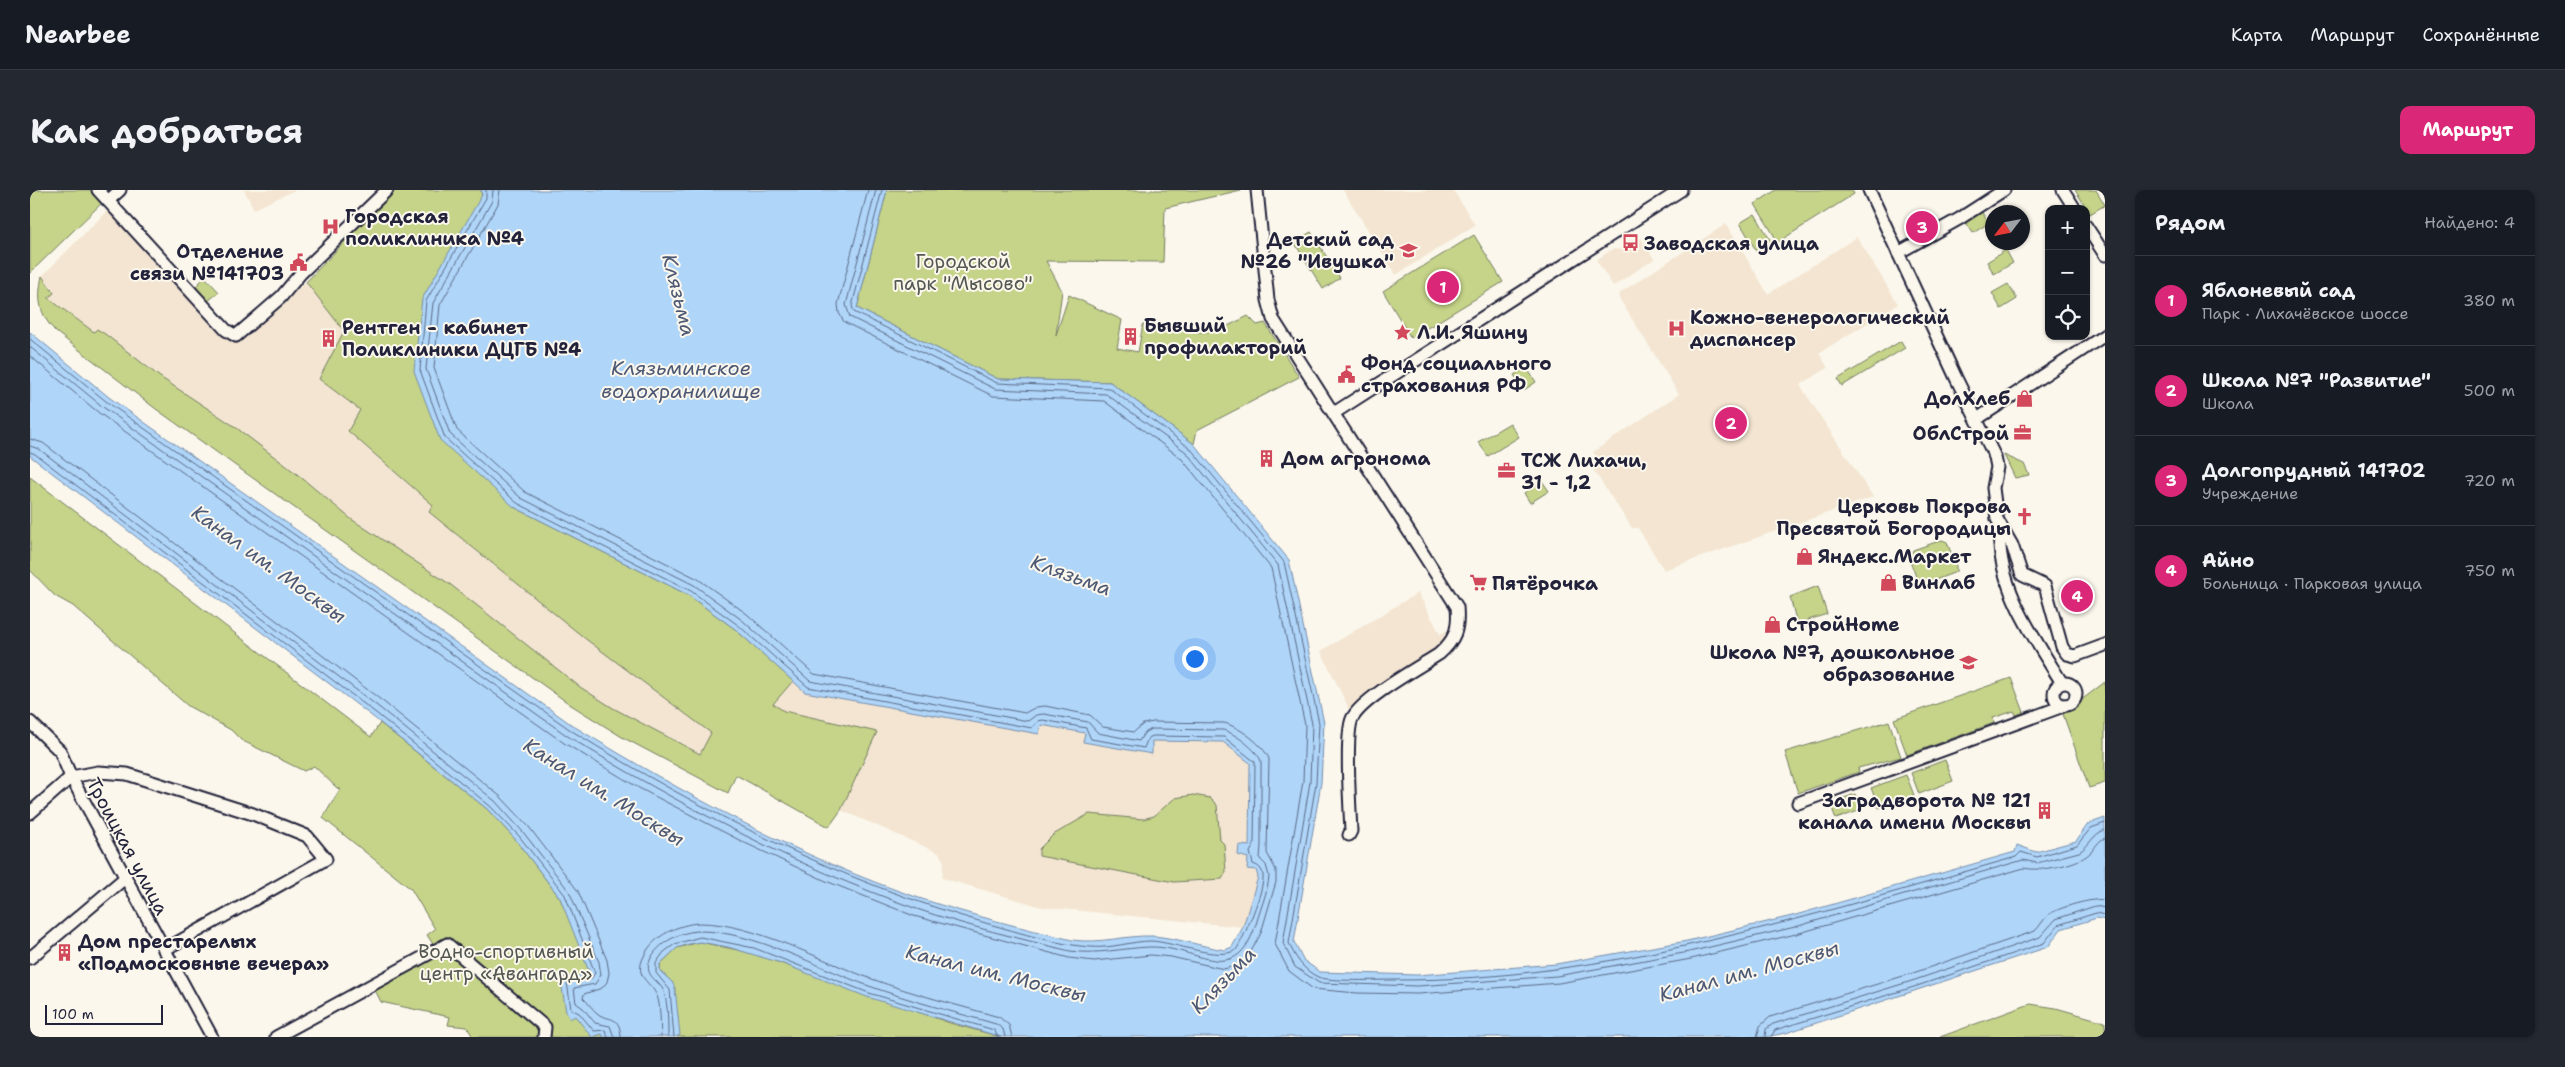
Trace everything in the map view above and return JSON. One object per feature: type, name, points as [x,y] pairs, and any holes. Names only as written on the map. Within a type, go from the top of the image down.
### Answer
[{"type":"street","points":[[98,190],[226,330],[236,336],[281,297],[297,278],[387,190]]},
{"type":"street","points":[[108,201],[120,190]]},
{"type":"street","points":[[1257,190],[1270,309],[1273,319],[1457,607],[1457,632],[1450,644],[1439,654],[1362,706],[1352,719],[1350,736],[1351,831],[1348,835]]},
{"type":"street","points":[[1334,413],[1681,190]]},
{"type":"street","points":[[1798,803],[2066,705],[2059,703],[2054,694],[2056,687],[2062,683],[2020,613],[2011,593],[1999,545],[2000,526],[1992,488],[1997,467],[1995,457],[1956,378],[1869,190]]},
{"type":"street","points":[[1898,253],[1959,219],[2004,190]]},
{"type":"street","points":[[2063,190],[2072,205]]},
{"type":"street","points":[[2090,232],[2105,255]]},
{"type":"street","points":[[1977,419],[2105,335]]},
{"type":"street","points":[[2000,526],[2014,551],[2022,575],[2044,586],[2062,647],[2067,654],[2075,656],[2105,645]]},
{"type":"street","name":"Троицкая улица","points":[[30,722],[60,751],[71,777],[212,1037]]},
{"type":"street","points":[[30,813],[71,777],[98,772],[127,774],[253,814],[306,836],[326,859],[164,950]]},
{"type":"street","points":[[30,958],[126,877]]},
{"type":"street","points":[[276,1037],[447,944],[545,1027],[544,1037]]},
{"type":"shaded area","points":[[244,190],[295,190],[254,209]]},
{"type":"shaded area","name":"Детский сад №26 \"Ивушка\"","points":[[1343,190],[1453,190],[1475,225],[1396,275]]},
{"type":"shaded area","points":[[109,209],[230,340],[237,342],[244,339],[306,282],[345,331],[319,379],[360,410],[348,431],[434,505],[429,512],[587,640],[712,734],[700,754],[613,708],[580,687],[451,585],[351,519],[297,474],[234,426],[160,377],[105,334],[94,332],[48,298],[54,292],[42,276]]},
{"type":"shaded area","points":[[1726,224],[1768,294],[1857,237],[1898,304],[1819,353],[1828,368],[1800,385],[1873,497],[1664,570],[1638,528],[1632,528],[1592,468],[1600,463],[1593,452],[1679,394],[1619,298],[1620,293]]},
{"type":"shaded area","points":[[1641,238],[1654,259],[1613,286],[1596,260],[1613,249],[1622,250]]},
{"type":"shaded area","points":[[1418,593],[1440,634],[1450,629],[1447,641],[1438,650],[1349,709],[1321,651]]},
{"type":"shaded area","points":[[793,681],[805,692],[1039,734],[1041,725],[1085,733],[1084,742],[1151,754],[1152,740],[1223,742],[1250,763],[1249,846],[1238,855],[1249,858],[1258,877],[1243,927],[1042,907],[942,878],[944,862],[939,853],[841,810],[876,732],[784,711],[772,704]]},
{"type":"green space","points":[[30,190],[104,190],[109,196],[30,273]]},
{"type":"green space","points":[[394,190],[481,190],[514,507],[688,595],[735,629],[793,681],[773,704],[784,711],[877,732],[841,810],[829,827],[736,775],[728,793],[622,737],[571,705],[156,409],[56,332],[43,313],[40,300],[42,276],[54,293],[48,298],[94,332],[97,329],[105,334],[160,377],[234,426],[297,474],[351,519],[451,585],[580,687],[613,708],[700,754],[711,733],[587,640],[429,512],[433,505],[348,431],[360,410],[319,379],[344,331],[306,282]]},
{"type":"green space","name":"Городской парк \"Мысово\"","points":[[887,190],[1241,190],[1165,208],[1163,262],[1046,261],[1062,291],[1056,335],[1069,295],[1122,320],[1117,348],[1138,352],[1143,324],[1156,328],[1158,322],[1184,330],[1204,332],[1223,328],[1248,316],[1257,325],[1265,323],[1299,377],[1197,430],[1194,444],[1110,382],[998,379],[857,308]]},
{"type":"green space","points":[[1776,190],[1852,190],[1854,194],[1778,242],[1755,204]]},
{"type":"green space","points":[[2075,190],[2096,190],[2105,205],[2090,214],[2090,205],[2084,205]]},
{"type":"green space","points":[[1981,211],[1985,217],[1985,226],[1973,233],[1965,221]]},
{"type":"green space","points":[[1755,214],[1772,243],[1757,252],[1740,223]]},
{"type":"green space","points":[[1311,232],[1340,278],[1323,289],[1294,242]]},
{"type":"green space","points":[[1474,235],[1503,282],[1411,338],[1383,291]]},
{"type":"green space","points":[[2006,250],[2013,263],[1994,274],[1987,262]]},
{"type":"green space","points":[[205,277],[219,292],[208,301],[195,287]]},
{"type":"green space","points":[[2008,284],[2017,299],[2001,309],[1992,293]]},
{"type":"green space","points":[[1901,341],[1905,348],[1842,386],[1838,379]]},
{"type":"green space","points":[[1526,367],[1536,382],[1524,390],[1514,375]]},
{"type":"green space","points":[[1510,423],[1519,437],[1488,456],[1478,442]]},
{"type":"green space","points":[[2004,455],[2024,464],[2029,475],[2015,478]]},
{"type":"green space","name":"Водно-спортивный центр «Авангард»","points":[[30,477],[371,737],[380,723],[487,809],[515,839],[560,898],[589,966],[603,1037],[473,1037],[467,1027],[448,1025],[450,1017],[381,1002],[370,980],[433,944],[427,935],[435,929],[411,889],[323,818],[340,789],[314,766],[304,771],[241,740],[231,730],[188,706],[73,606],[55,596],[30,570]]},
{"type":"green space","points":[[1542,481],[1549,491],[1530,503],[1524,493]]},
{"type":"green space","points":[[1942,540],[1947,542],[1956,566],[1956,572],[1922,585],[1918,582],[1909,558],[1913,550]]},
{"type":"green space","points":[[1818,586],[1827,614],[1799,623],[1796,620],[1790,597]]},
{"type":"green space","points":[[2011,678],[2024,712],[2016,715],[2014,711],[1993,718],[1994,723],[1907,755],[1894,719]]},
{"type":"green space","points":[[2105,682],[2105,783],[2089,788],[2063,714]]},
{"type":"green space","points":[[1889,721],[1901,757],[1858,768],[1859,772],[1798,793],[1785,752]]},
{"type":"green space","points":[[1945,760],[1953,781],[1919,794],[1911,773]]},
{"type":"green space","points":[[1906,775],[1914,795],[1879,808],[1871,788]]},
{"type":"green space","points":[[1855,794],[1861,810],[1836,819],[1830,803]]},
{"type":"green space","points":[[1193,795],[1210,798],[1217,805],[1220,840],[1224,844],[1226,872],[1222,879],[1174,882],[1039,856],[1039,849],[1053,835],[1089,814],[1143,819],[1154,816],[1175,798]]},
{"type":"green space","points":[[700,942],[752,953],[950,1023],[1001,1037],[677,1037],[679,1035],[672,982],[660,971],[660,964],[677,948]]},
{"type":"green space","points":[[2030,1004],[2056,1008],[2105,1022],[2105,1037],[1940,1037]]},
{"type":"water","points":[[481,190],[887,190],[857,308],[998,379],[1110,382],[1194,444],[1289,560],[1324,723],[1321,783],[1294,942],[1303,960],[1320,972],[1417,975],[1556,964],[1687,941],[1792,916],[2015,852],[2017,845],[2036,852],[2076,841],[2088,824],[2105,818],[2105,920],[2097,918],[2061,929],[2048,947],[1786,1033],[1765,1037],[1001,1037],[867,997],[781,963],[728,947],[700,942],[677,948],[660,964],[660,971],[672,982],[675,988],[680,1035],[676,1037],[603,1037],[602,1034],[592,1037],[575,1016],[570,1019],[566,1012],[561,981],[564,977],[590,974],[560,898],[515,839],[487,809],[373,717],[30,456],[30,332],[110,398],[575,727],[700,800],[744,823],[832,865],[922,899],[1072,940],[1093,941],[1153,936],[1225,950],[1232,947],[1243,927],[1258,877],[1256,870],[1247,869],[1248,858],[1238,855],[1239,845],[1249,846],[1250,763],[1223,742],[1152,741],[1152,754],[1083,742],[1085,733],[1041,725],[1039,734],[805,692],[735,629],[688,595],[514,507],[440,440],[414,371],[422,299],[482,195]]},
{"type":"place","name":"Городская поликлиника №4","points":[[331,227]]},
{"type":"place","name":"Долгопрудный 141702","points":[[1922,227]]},
{"type":"place","name":"Заводская улица","points":[[1630,243]]},
{"type":"place","name":"Детский сад №26 \"Ивушка\"","points":[[1408,250]]},
{"type":"place","name":"Отделение связи №141703","points":[[298,262]]},
{"type":"place","name":"Яблоневый сад","points":[[1443,287]]},
{"type":"place","name":"Кожно-венерологический диспансер","points":[[1676,328]]},
{"type":"place","name":"Л.И. Яшину","points":[[1403,332]]},
{"type":"place","name":"Бывший профилакторий","points":[[1130,336]]},
{"type":"place","name":"Рентген - кабинет Поликлиники ДЦГБ №4","points":[[328,338]]},
{"type":"place","name":"Фонд социального страхования РФ","points":[[1347,374]]},
{"type":"place","name":"ДолХлеб","points":[[2024,398]]},
{"type":"place","name":"Школа №7 \"Развитие\"","points":[[1731,423]]},
{"type":"place","name":"ОблСтрой","points":[[2023,433]]},
{"type":"place","name":"Дом агронома","points":[[1267,458]]},
{"type":"place","name":"ТСЖ Лихачи, 31 - 1,2","points":[[1507,471]]},
{"type":"place","name":"Церковь Покрова Пресвятой Богородицы","points":[[2025,517]]},
{"type":"place","name":"Яндекс.Маркет","points":[[1804,556]]},
{"type":"place","name":"Винлаб","points":[[1888,582]]},
{"type":"place","name":"Пятёрочка","points":[[1478,583]]},
{"type":"place","name":"Айно","points":[[2077,596]]},
{"type":"place","name":"СтройHome","points":[[1772,624]]},
{"type":"place","name":"Школа №7, дошкольное образование","points":[[1969,663]]},
{"type":"place","name":"Заградворота № 121 канала имени Москвы","points":[[2045,811]]},
{"type":"place","name":"Дом престарелых «Подмосковные вечера»","points":[[64,952]]},
{"type":"water label","name":"Клязьма","points":[[679,295]]},
{"type":"water label","name":"Клязьминское водохранилище","points":[[681,380]]},
{"type":"water label","name":"Канал им. Москвы","points":[[269,564]]},
{"type":"water label","name":"Клязьма","points":[[1071,575]]},
{"type":"water label","name":"Канал им. Москвы","points":[[604,792]]},
{"type":"water label","name":"Канал им. Москвы","points":[[1749,971]]},
{"type":"water label","name":"Канал им. Москвы","points":[[996,973]]},
{"type":"water label","name":"Клязьма","points":[[1223,980]]}]
